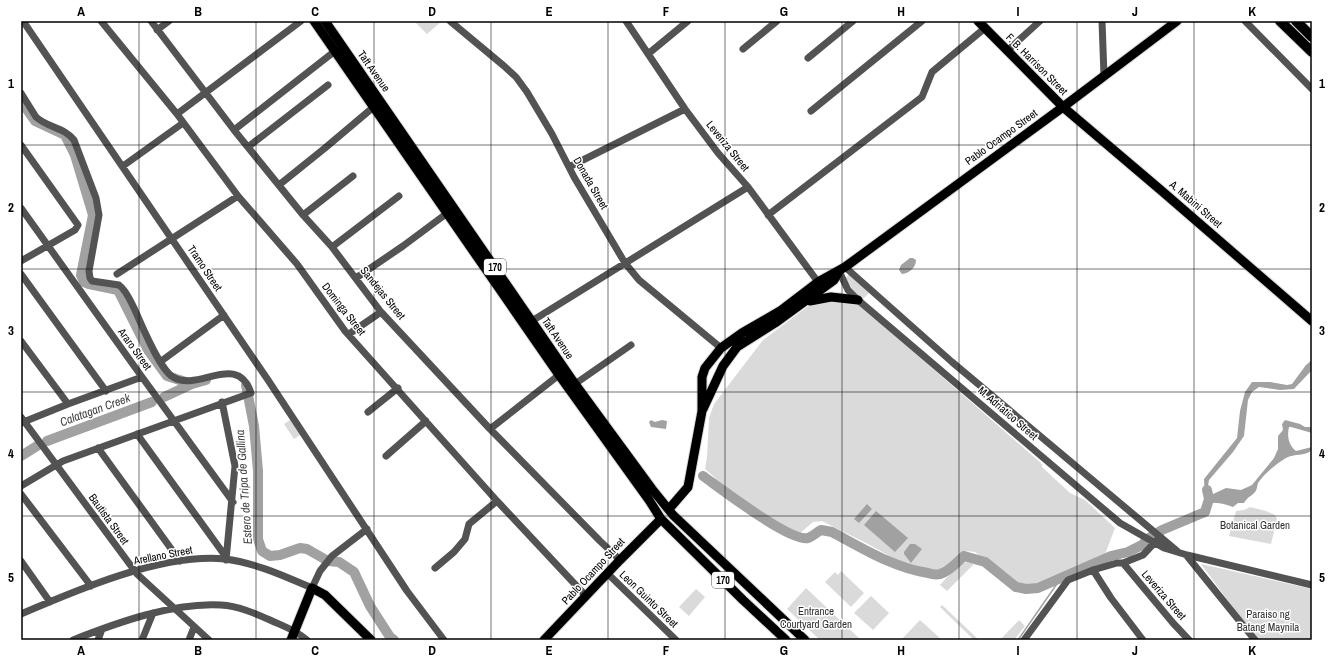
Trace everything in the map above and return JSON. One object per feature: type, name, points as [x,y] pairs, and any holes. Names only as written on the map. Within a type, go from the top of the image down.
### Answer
[{"type":"highway","points":[[1280,21],[1312,52]]},
{"type":"highway","points":[[1296,21],[1312,37]]},
{"type":"main road","name":"Taft Avenue","points":[[314,21],[335,51],[354,71]]},
{"type":"main road","name":"Taft Avenue","points":[[325,21],[354,71],[572,386],[661,519],[786,640]]},
{"type":"main road","name":"Pablo Ocampo Street","points":[[702,411],[733,345],[742,333],[780,311],[818,282],[842,269],[1063,107],[1177,21]]},
{"type":"main road","name":"F. B. Harrison Street","points":[[982,24],[1063,107]]},
{"type":"main road","name":"A. Mabini Street","points":[[1063,107],[1312,321]]},
{"type":"main road","name":"Pablo Ocampo Street","points":[[669,509],[688,487],[702,411],[702,377],[705,368],[721,348],[733,345],[805,302],[834,280],[842,269]]},
{"type":"main road","points":[[805,302],[818,298],[831,297],[858,300]]},
{"type":"main road","name":"Taft Avenue","points":[[528,322],[559,375],[572,386],[673,515],[805,640]]},
{"type":"main road","points":[[702,377],[715,382]]},
{"type":"main road","points":[[649,500],[651,511],[650,529]]},
{"type":"main road","name":"Pablo Ocampo Street","points":[[544,640],[607,573],[661,519]]},
{"type":"main road","points":[[291,640],[312,588],[326,595],[371,640]]},
{"type":"main road","points":[[790,640],[798,633]]},
{"type":"street","name":"Tramo Street","points":[[23,21],[123,166],[407,591],[444,640]]},
{"type":"street","name":"Dominga Street","points":[[101,21],[177,114],[238,196],[297,264],[349,334],[497,500],[586,596]]},
{"type":"street","name":"Sandejas Street","points":[[151,21],[234,130],[303,215],[332,247],[381,312],[490,429],[620,560]]},
{"type":"street","points":[[157,30],[170,21]]},
{"type":"street","points":[[177,114],[301,21]]},
{"type":"street","name":"Donada Street","points":[[450,21],[489,52],[516,77],[537,107],[569,167],[625,263],[638,280],[721,348]]},
{"type":"street","name":"Leveriza Street","points":[[626,21],[685,109],[718,152],[748,187],[818,282]]},
{"type":"street","points":[[648,54],[688,21]]},
{"type":"street","points":[[743,49],[777,21]]},
{"type":"street","points":[[808,58],[853,21]]},
{"type":"street","points":[[811,111],[922,21]]},
{"type":"street","points":[[1007,51],[1040,21]]},
{"type":"street","points":[[1102,21],[1104,76]]},
{"type":"street","points":[[1245,21],[1312,89]]},
{"type":"street","points":[[768,215],[922,98],[932,72],[982,24]]},
{"type":"street","points":[[234,130],[335,51]]},
{"type":"street","points":[[248,147],[328,85]]},
{"type":"street","points":[[21,92],[36,117],[44,123],[67,133],[74,140],[96,198],[99,215],[89,271],[92,281],[96,283],[121,286],[128,296],[160,362],[173,377],[185,381],[233,374],[239,375],[247,383],[246,395],[222,402],[55,465],[21,486]]},
{"type":"street","points":[[279,184],[378,106]]},
{"type":"street","points":[[569,167],[685,109]]},
{"type":"street","points":[[123,166],[183,123]]},
{"type":"street","points":[[21,145],[78,225],[75,230],[21,261]]},
{"type":"street","points":[[303,215],[353,176]]},
{"type":"street","points":[[528,322],[748,187]]},
{"type":"street","points":[[117,274],[238,196]]},
{"type":"street","points":[[332,247],[399,196]]},
{"type":"street","name":"Araro Street","points":[[21,208],[233,502]]},
{"type":"street","points":[[356,278],[403,246],[451,210]]},
{"type":"street","name":"M. Adriatico Street","points":[[842,269],[848,290],[858,300],[1120,523],[1164,548],[1187,555],[1312,585]]},
{"type":"street","name":"M. Adriatico Street","points":[[842,269],[1179,552]]},
{"type":"street","points":[[21,274],[106,390]]},
{"type":"street","points":[[349,334],[381,312]]},
{"type":"street","points":[[160,362],[224,316]]},
{"type":"street","points":[[21,341],[68,404]]},
{"type":"street","points":[[572,386],[631,345]]},
{"type":"street","points":[[490,429],[559,375]]},
{"type":"street","points":[[22,421],[142,377]]},
{"type":"street","points":[[368,412],[398,388]]},
{"type":"street","points":[[222,402],[235,466],[233,502],[226,558]]},
{"type":"street","name":"Bautista Street","points":[[22,421],[134,571],[209,640]]},
{"type":"street","points":[[386,456],[426,421]]},
{"type":"street","points":[[137,434],[226,558]]},
{"type":"street","points":[[98,448],[180,561]]},
{"type":"street","points":[[21,494],[91,586]]},
{"type":"street","points":[[435,568],[454,552],[465,539],[468,524],[497,500]]},
{"type":"street","points":[[312,588],[320,571],[332,556],[367,529]]},
{"type":"street","points":[[1024,640],[1068,580],[1093,570],[1117,563],[1123,564],[1143,555],[1154,542],[1158,534]]},
{"type":"street","points":[[1187,555],[1255,640]]},
{"type":"street","name":"Arellano Street","points":[[21,614],[91,586],[134,571],[180,561],[198,559],[226,558],[246,563],[312,588]]},
{"type":"street","points":[[21,561],[50,602]]},
{"type":"street","name":"Leveriza Street","points":[[1123,564],[1189,640]]},
{"type":"street","points":[[1093,570],[1111,598],[1143,640]]},
{"type":"street","name":"Leon Guinto Street","points":[[607,573],[676,640]]},
{"type":"street","points":[[74,640],[152,613],[174,609],[221,605],[239,608],[295,631],[307,640]]},
{"type":"street","points":[[142,640],[152,613]]},
{"type":"street","points":[[189,640],[194,627]]},
{"type":"street","points":[[98,640],[102,630]]},
{"type":"green space","points":[[414,21],[442,21],[427,34]]},
{"type":"green space","points":[[850,275],[869,293],[863,299],[853,290],[846,278]]},
{"type":"green space","points":[[824,301],[854,302],[862,307],[1042,464],[1042,467],[1070,493],[1085,500],[1115,528],[1105,554],[1076,568],[1031,585],[1024,585],[1013,580],[975,552],[967,551],[962,554],[942,573],[900,562],[822,521],[813,522],[799,534],[771,519],[736,496],[705,469],[709,418],[714,404],[763,340],[811,304]]},
{"type":"green space","points":[[290,420],[300,435],[294,439],[284,424]]},
{"type":"green space","name":"Botanical Garden","points":[[1250,507],[1275,515],[1277,519],[1271,544],[1229,536],[1236,511],[1244,510]]},
{"type":"green space","points":[[967,562],[974,564],[947,591],[940,585],[956,568]]},
{"type":"green space","name":"Paraiso ng Batang Maynila","points":[[1201,564],[1312,589],[1312,640],[1257,640]]},
{"type":"green space","points":[[841,571],[864,593],[851,607],[825,582],[835,572],[838,575]]},
{"type":"green space","name":"Entrance Courtyard Garden","points":[[806,588],[861,640],[820,640],[787,609]]},
{"type":"green space","points":[[696,589],[705,597],[689,616],[679,607]]},
{"type":"green space","points":[[871,596],[889,613],[873,630],[854,613]]},
{"type":"green space","points":[[942,605],[979,640],[974,640],[940,607]]},
{"type":"green space","points":[[920,620],[942,640],[901,640]]},
{"type":"green space","points":[[1019,620],[1025,626],[1014,640],[1000,640]]},
{"type":"shaded area","points":[[910,258],[916,260],[914,267],[910,271],[902,274],[899,270],[901,265]]},
{"type":"shaded area","points":[[1312,360],[1312,370],[1294,389],[1280,390],[1259,387],[1252,392],[1248,400],[1244,436],[1233,452],[1209,480],[1208,486],[1211,495],[1226,488],[1241,490],[1252,485],[1274,458],[1278,449],[1278,436],[1283,430],[1282,424],[1285,420],[1305,427],[1310,427],[1312,429],[1312,433],[1289,427],[1288,433],[1293,449],[1296,451],[1312,447],[1312,450],[1306,454],[1286,458],[1274,466],[1258,483],[1256,491],[1244,503],[1238,503],[1233,507],[1219,503],[1205,503],[1204,479],[1237,438],[1240,411],[1245,392],[1252,382],[1270,382],[1287,385],[1292,384],[1306,365]]},
{"type":"shaded area","points":[[651,420],[655,422],[662,420],[667,421],[666,429],[651,427],[649,422]]},
{"type":"shaded area","points":[[867,504],[872,509],[859,523],[854,519]]},
{"type":"shaded area","points":[[876,511],[908,538],[895,552],[864,525]]},
{"type":"shaded area","points":[[910,544],[915,544],[922,549],[911,563],[904,554]]},
{"type":"waterway","name":"Estero de Tripa de Gallina","points":[[21,101],[35,121],[65,135],[75,155],[93,215],[81,275],[84,282],[118,290],[148,350],[167,376],[192,384],[206,380]]},
{"type":"waterway","name":"Calatagan Creek","points":[[164,397],[192,384]]},
{"type":"waterway","name":"Estero de Tripa de Gallina","points":[[246,385],[254,426],[258,471],[258,539],[262,551],[270,556],[280,555],[300,548],[307,549],[328,561],[339,562],[354,572],[370,606],[390,637],[394,640]]},
{"type":"waterway","name":"Calatagan Creek","points":[[47,441],[152,402]]},
{"type":"waterway","name":"Calatagan Creek","points":[[21,456],[37,446]]},
{"type":"waterway","points":[[703,476],[755,513],[786,532],[799,537],[808,538],[821,530],[832,532],[867,551],[903,567],[934,574],[940,574],[947,571],[964,556],[985,562],[1016,587],[1026,589],[1038,588],[1111,556],[1128,552],[1142,545],[1149,538],[1162,530],[1205,512],[1209,499],[1207,490]]},
{"type":"waterway","points":[[1018,640],[1061,578]]},
{"type":"tram line","points":[[323,21],[570,380],[650,491],[671,516],[801,640]]}]
